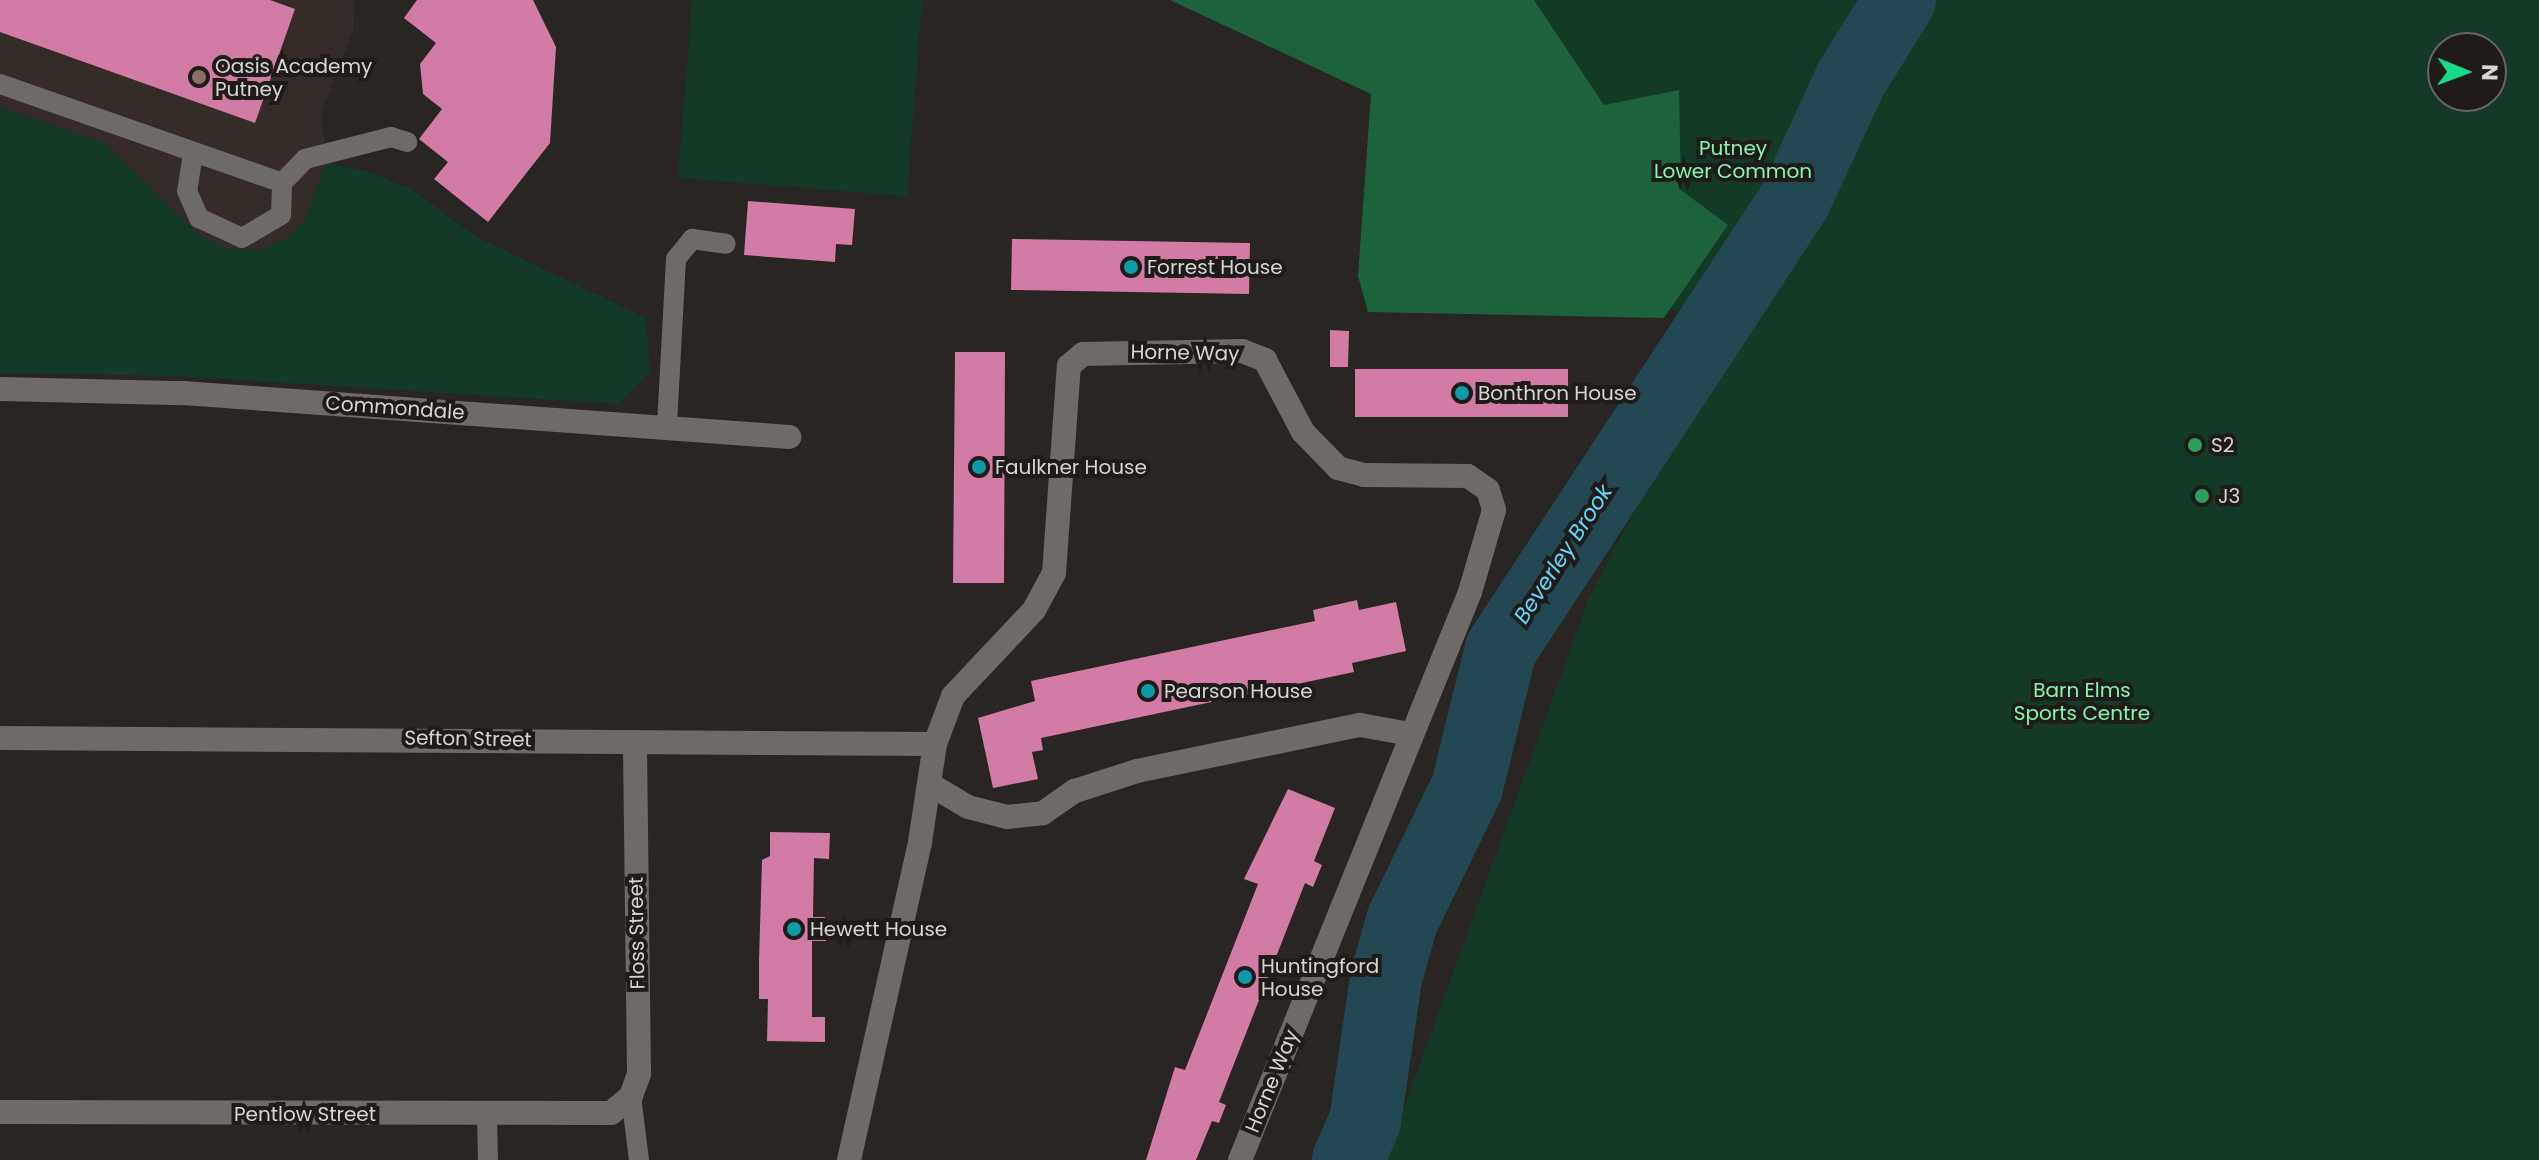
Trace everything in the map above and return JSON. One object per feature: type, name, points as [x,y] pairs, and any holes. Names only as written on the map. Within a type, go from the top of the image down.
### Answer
[{"type":"street","name":"Horne Way","points":[[849,1160],[931,785],[935,744],[953,696],[1047,593],[1069,366],[1083,354],[1242,351],[1265,360],[1303,432],[1338,468],[1364,475],[1468,476],[1488,490],[1491,533],[1240,1160]]},
{"type":"street","name":"Commondale","points":[[0,389],[183,393],[667,425],[789,437]]},
{"type":"street","points":[[931,785],[968,807],[1007,817],[1043,813],[1075,791],[1137,771],[1360,725],[1410,734]]},
{"type":"street","name":"Sefton Street","points":[[0,738],[935,744]]},
{"type":"street","name":"Floss Street","points":[[631,1096],[639,1074],[635,742]]},
{"type":"street","name":"Pentlow Street","points":[[0,1112],[611,1113],[631,1096]]},
{"type":"lane","points":[[0,84],[282,183]]},
{"type":"lane","points":[[193,154],[187,191],[199,218],[242,238],[281,215],[282,183],[305,159],[341,146],[391,137],[407,142]]},
{"type":"lane","points":[[667,425],[676,259],[692,239],[726,244]]},
{"type":"lane","points":[[631,1096],[639,1160]]},
{"type":"lane","points":[[487,1114],[488,1160]]},
{"type":"shaded area","points":[[0,0],[355,0],[353,31],[322,111],[326,163],[306,219],[287,238],[261,249],[228,249],[201,236],[103,143],[0,107]]},
{"type":"green space","points":[[692,0],[922,0],[907,196],[678,178]]},
{"type":"green space","points":[[1170,0],[1534,0],[1604,105],[1679,90],[1681,190],[1728,225],[1664,318],[1368,312],[1358,276],[1371,94]]},
{"type":"green space","name":"Barn Elms Sports Centre","points":[[1193,0],[2539,0],[2539,1160],[1385,1160],[1589,598],[1652,477],[1729,353],[1416,108]]},
{"type":"green space","points":[[0,107],[103,143],[201,236],[228,249],[261,249],[287,238],[306,219],[326,163],[366,171],[411,189],[475,236],[646,318],[650,372],[619,404],[176,376],[0,373]]},
{"type":"building","name":"Oasis Academy Putney","points":[[0,0],[270,0],[295,9],[255,123],[0,32]]},
{"type":"building","points":[[417,0],[533,0],[556,47],[550,143],[488,222],[434,179],[448,162],[419,139],[442,109],[423,94],[420,64],[436,43],[404,18]]},
{"type":"building","points":[[748,201],[855,209],[852,245],[836,244],[835,262],[744,255]]},
{"type":"building","name":"Forrest House","points":[[1012,239],[1250,243],[1249,294],[1011,290]]},
{"type":"building","points":[[1330,330],[1349,331],[1348,367],[1330,367]]},
{"type":"building","name":"Faulkner House","points":[[955,352],[1005,352],[1004,583],[953,583]]},
{"type":"building","name":"Bonthron House","points":[[1355,369],[1568,369],[1568,417],[1355,417]]},
{"type":"building","name":"Pearson House","points":[[1357,600],[1359,610],[1396,602],[1406,651],[1352,663],[1354,672],[1041,738],[1043,750],[1032,752],[1038,779],[993,788],[978,718],[1035,701],[1031,681],[1315,621],[1313,610]]},
{"type":"building","name":"Huntingford House","points":[[1288,789],[1335,808],[1314,861],[1322,865],[1313,887],[1305,883],[1219,1102],[1226,1105],[1219,1123],[1212,1121],[1196,1160],[1146,1160],[1175,1067],[1185,1070],[1258,884],[1244,879]]},
{"type":"building","name":"Hewett House","points":[[770,832],[830,833],[829,859],[814,858],[813,917],[825,917],[826,941],[812,941],[812,1017],[825,1017],[825,1042],[767,1041],[768,999],[759,999],[759,960],[762,860],[770,856]]},
{"type":"waterway","name":"Beverley Brook","points":[[1348,1160],[1365,1121],[1386,978],[1402,921],[1467,787],[1501,649],[1795,200],[1851,79],[1900,0]]},
{"type":"place","name":"Oasis Academy Putney","points":[[199,77]]},
{"type":"place","name":"Forrest House","points":[[1131,267]]},
{"type":"place","name":"Bonthron House","points":[[1462,393]]},
{"type":"place","name":"S2","points":[[2195,445]]},
{"type":"place","name":"Faulkner House","points":[[979,467]]},
{"type":"place","name":"J3","points":[[2202,496]]},
{"type":"place","name":"Pearson House","points":[[1148,691]]},
{"type":"place","name":"Hewett House","points":[[794,929]]},
{"type":"place","name":"Huntingford House","points":[[1245,977]]},
{"type":"park label","name":"Putney Lower Common","points":[[1733,160]]}]
